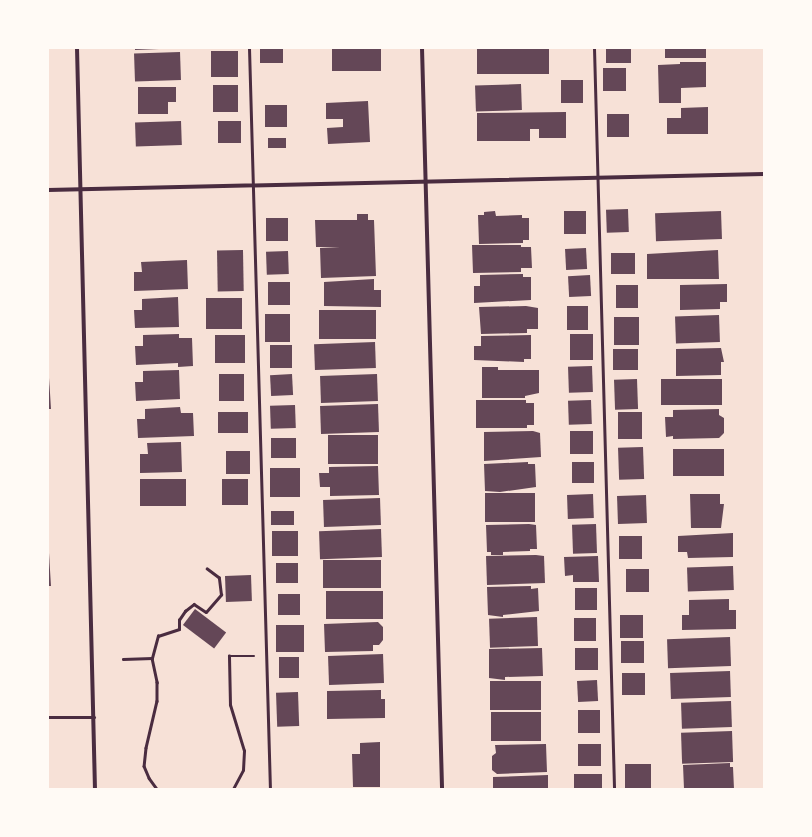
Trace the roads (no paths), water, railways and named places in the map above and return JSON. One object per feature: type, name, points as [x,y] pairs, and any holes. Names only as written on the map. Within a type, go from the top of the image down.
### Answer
[{"type":"street","points":[[77,48],[95,789]]},
{"type":"street","points":[[422,48],[442,789]]},
{"type":"street","points":[[48,190],[764,174]]},
{"type":"lane","points":[[249,48],[270,789]]},
{"type":"lane","points":[[594,48],[614,789]]},
{"type":"lane","points":[[48,717],[94,717]]}]
